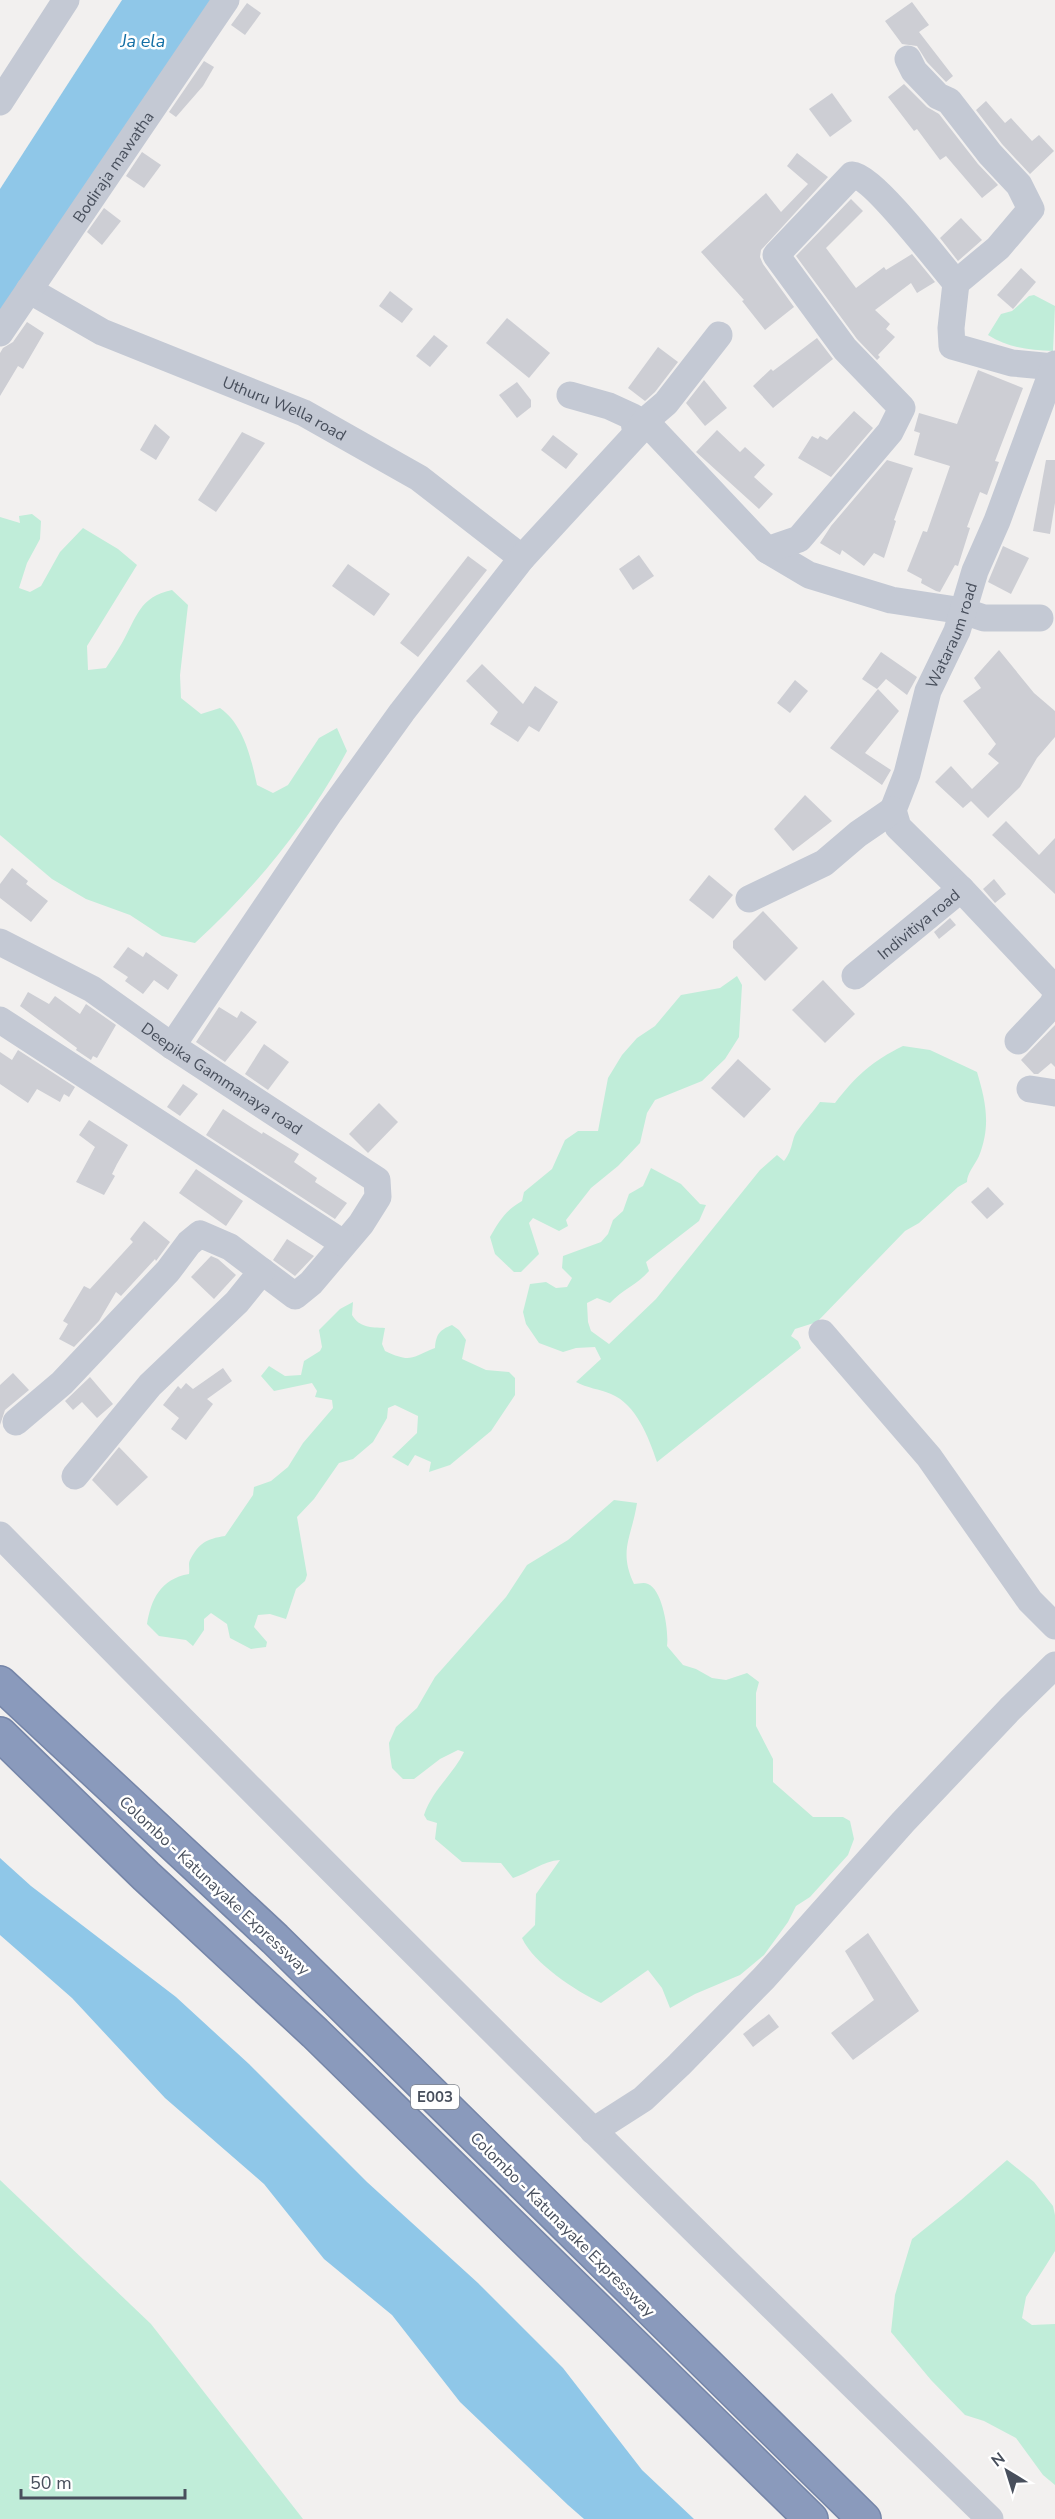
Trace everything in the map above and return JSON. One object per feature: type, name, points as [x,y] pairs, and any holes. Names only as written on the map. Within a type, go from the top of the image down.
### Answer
[{"type":"highway","name":"Colombo - Katunayake Expressway","points":[[0,1683],[275,1939],[864,2519]]},
{"type":"highway","name":"E003","points":[[0,1734],[146,1876],[315,2033],[811,2519]]},
{"type":"street","name":"Bodiraja mawatha","points":[[0,333],[226,0]]},
{"type":"street","points":[[0,102],[60,2]]},
{"type":"street","points":[[908,59],[914,71],[938,96],[949,101],[990,154],[1019,185],[1031,209],[998,248],[956,283],[951,328],[952,346],[1012,363],[1055,366]]},
{"type":"street","points":[[767,550],[800,539],[890,432],[902,408],[845,349],[776,255],[852,175],[858,175],[879,192],[956,283]]},
{"type":"street","name":"Uthuru Wella road","points":[[29,290],[102,332],[304,413],[420,478],[522,558]]},
{"type":"street","points":[[172,1046],[350,784],[402,712],[522,558],[640,427],[666,403],[719,335]]},
{"type":"street","name":"Wataraum road","points":[[893,810],[907,774],[928,691],[957,631],[975,571],[1026,446],[1055,366]]},
{"type":"street","points":[[570,395],[609,406],[633,417],[640,427],[767,550],[809,575],[891,600],[963,611],[984,618],[1040,618]]},
{"type":"street","points":[[749,899],[824,863],[858,834],[893,810],[898,827],[961,889]]},
{"type":"street","name":"Indivitiya road","points":[[855,976],[961,889],[1055,989]]},
{"type":"street","name":"Deepika Gammanaya road","points":[[0,942],[93,989],[172,1046],[377,1180],[378,1197],[361,1224],[295,1296],[230,1247],[200,1234],[62,1383],[16,1422]]},
{"type":"street","points":[[1018,1041],[1055,999]]},
{"type":"street","points":[[0,1020],[343,1243]]},
{"type":"street","points":[[75,1476],[150,1385],[237,1302],[262,1271]]},
{"type":"street","points":[[822,1333],[928,1457],[1030,1601],[1055,1626]]},
{"type":"street","points":[[0,1535],[224,1764],[593,2132],[990,2519]]},
{"type":"street","points":[[593,2132],[643,2099],[679,2065],[764,1978],[903,1822],[1055,1665]]},
{"type":"green space","points":[[1034,295],[1055,306],[1053,351],[1011,346],[988,335],[1001,314],[1012,311],[1029,296]]},
{"type":"green space","points":[[32,514],[41,521],[40,539],[27,563],[19,588],[30,592],[41,586],[60,552],[83,528],[118,549],[137,565],[87,646],[88,670],[106,668],[140,609],[152,598],[172,590],[188,605],[180,675],[181,698],[201,714],[220,708],[235,723],[245,743],[257,785],[273,793],[288,785],[319,738],[337,728],[347,751],[298,829],[260,877],[195,943],[162,936],[130,915],[86,899],[52,879],[0,835],[0,517],[20,523],[19,516]]},
{"type":"green space","points":[[737,976],[742,985],[739,1037],[725,1059],[702,1081],[655,1100],[647,1113],[640,1143],[618,1166],[591,1188],[566,1220],[568,1226],[559,1231],[533,1218],[529,1223],[539,1254],[521,1272],[514,1272],[495,1254],[490,1237],[503,1216],[522,1201],[524,1192],[552,1169],[565,1140],[578,1131],[598,1131],[608,1078],[622,1055],[637,1038],[655,1026],[681,995],[720,988]]},
{"type":"green space","points":[[903,1046],[930,1050],[977,1072],[985,1104],[986,1124],[983,1145],[968,1175],[967,1182],[958,1187],[919,1223],[905,1231],[817,1322],[795,1329],[791,1336],[798,1341],[801,1348],[657,1462],[646,1433],[628,1405],[611,1394],[576,1382],[601,1359],[595,1347],[576,1348],[563,1352],[539,1343],[526,1324],[523,1312],[530,1284],[546,1282],[556,1288],[567,1287],[572,1278],[562,1268],[563,1256],[601,1242],[608,1234],[613,1220],[623,1211],[629,1194],[643,1186],[651,1168],[681,1184],[700,1204],[706,1205],[699,1221],[646,1262],[649,1271],[610,1303],[597,1298],[587,1303],[591,1331],[609,1344],[656,1299],[760,1170],[777,1155],[784,1161],[796,1133],[820,1102],[835,1103],[865,1070],[882,1057]]},
{"type":"green space","points":[[353,1302],[352,1315],[355,1319],[366,1326],[385,1328],[382,1344],[385,1351],[400,1357],[415,1357],[435,1348],[439,1333],[452,1325],[466,1340],[462,1359],[486,1370],[509,1372],[515,1378],[515,1395],[491,1431],[450,1465],[429,1472],[431,1462],[415,1455],[408,1466],[392,1457],[417,1433],[418,1416],[395,1405],[388,1408],[387,1418],[373,1442],[353,1459],[339,1463],[314,1499],[297,1517],[307,1575],[305,1581],[296,1589],[286,1619],[270,1614],[258,1615],[254,1627],[267,1642],[266,1647],[251,1649],[230,1638],[227,1624],[211,1613],[204,1619],[204,1630],[193,1646],[186,1640],[159,1636],[147,1624],[154,1599],[159,1592],[171,1581],[189,1574],[189,1562],[200,1546],[208,1540],[225,1536],[253,1495],[254,1487],[271,1481],[288,1467],[303,1443],[333,1408],[332,1400],[315,1397],[317,1391],[312,1383],[274,1391],[261,1376],[269,1366],[285,1376],[301,1375],[304,1361],[320,1351],[322,1347],[319,1330],[340,1309]]},
{"type":"green space","points":[[614,1500],[637,1503],[627,1552],[629,1572],[634,1584],[648,1584],[658,1594],[666,1622],[667,1646],[683,1665],[712,1678],[726,1680],[747,1673],[759,1682],[756,1693],[756,1726],[773,1759],[773,1782],[813,1817],[843,1817],[850,1821],[854,1839],[848,1855],[810,1897],[796,1906],[788,1922],[764,1955],[740,1975],[695,1994],[670,2008],[662,1988],[648,1970],[601,2003],[568,1984],[546,1967],[522,1938],[535,1925],[536,1894],[560,1860],[513,1878],[501,1863],[462,1862],[435,1839],[437,1823],[427,1820],[424,1815],[432,1798],[464,1752],[458,1750],[440,1759],[414,1779],[403,1779],[392,1768],[390,1755],[389,1743],[396,1727],[417,1708],[435,1677],[506,1597],[527,1565],[568,1540]]},
{"type":"green space","points":[[1007,2160],[1034,2182],[1053,2206],[1055,2215],[1055,2251],[1026,2297],[1022,2318],[1032,2325],[1055,2324],[1055,2485],[1043,2475],[1016,2438],[984,2421],[965,2415],[931,2380],[891,2332],[895,2295],[912,2239]]},
{"type":"green space","points":[[0,2180],[151,2324],[303,2519],[0,2519]]},
{"type":"water","name":"Ja ela","points":[[122,0],[221,0],[0,326],[0,189]]},
{"type":"water","points":[[0,1858],[31,1886],[176,1997],[249,2064],[367,2182],[478,2283],[563,2368],[642,2470],[694,2519],[584,2519],[568,2505],[460,2402],[392,2315],[324,2259],[264,2184],[165,2098],[72,1998],[0,1935]]},
{"type":"building","points":[[912,2],[929,25],[919,32],[953,76],[946,82],[927,62],[917,46],[902,44],[885,21]]},
{"type":"building","points":[[247,3],[261,13],[245,35],[231,25]]},
{"type":"building","points":[[204,61],[214,67],[203,86],[176,117],[169,112]]},
{"type":"building","points":[[904,84],[927,107],[939,114],[978,164],[998,185],[982,198],[946,156],[940,160],[917,129],[914,131],[888,97]]},
{"type":"building","points":[[832,93],[852,121],[830,137],[809,109]]},
{"type":"building","points":[[986,101],[1005,123],[1011,118],[1032,141],[1039,135],[1054,151],[1030,174],[1002,144],[976,110]]},
{"type":"building","points":[[142,152],[161,165],[144,188],[126,176]]},
{"type":"building","points":[[797,153],[828,177],[761,250],[760,257],[763,264],[794,307],[765,330],[742,301],[744,300],[701,252],[766,193],[781,212],[808,184],[787,166]]},
{"type":"building","points":[[851,199],[863,211],[826,248],[856,288],[884,267],[886,270],[912,254],[935,282],[917,293],[911,283],[875,310],[890,324],[886,329],[895,337],[878,355],[880,357],[877,360],[857,339],[796,256]]},
{"type":"building","points":[[104,208],[121,221],[102,245],[87,232]]},
{"type":"building","points":[[961,218],[982,240],[958,261],[940,238]]},
{"type":"building","points":[[1021,268],[1036,282],[1013,309],[997,295]]},
{"type":"building","points":[[390,291],[413,309],[402,323],[379,306]]},
{"type":"building","points":[[507,318],[550,353],[529,378],[486,343]]},
{"type":"building","points":[[27,322],[44,333],[23,369],[18,366],[0,396],[0,353],[3,348],[13,342]]},
{"type":"building","points":[[434,335],[448,346],[430,367],[416,356]]},
{"type":"building","points":[[817,338],[833,359],[773,408],[753,386],[771,369],[773,371]]},
{"type":"building","points":[[658,347],[678,362],[655,392],[645,401],[628,388]]},
{"type":"building","points":[[978,370],[1023,388],[995,461],[999,462],[987,495],[980,492],[967,527],[970,528],[958,566],[955,565],[940,592],[921,583],[922,579],[907,571],[923,531],[927,532],[950,466],[914,455],[920,433],[914,431],[919,413],[957,424]]},
{"type":"building","points":[[704,380],[727,408],[705,426],[686,403]]},
{"type":"building","points":[[517,382],[531,400],[531,407],[517,418],[499,395]]},
{"type":"building","points":[[854,411],[873,428],[831,477],[798,458],[812,436],[818,439],[820,436],[827,440]]},
{"type":"building","points":[[155,424],[170,437],[156,460],[140,450]]},
{"type":"building","points":[[717,430],[740,452],[745,447],[765,465],[754,477],[773,494],[759,509],[696,452]]},
{"type":"building","points":[[242,432],[265,443],[216,512],[198,500]]},
{"type":"building","points":[[553,435],[578,454],[566,469],[541,450]]},
{"type":"building","points":[[887,460],[913,468],[894,520],[896,521],[884,558],[874,553],[864,566],[842,550],[840,555],[820,543],[831,526]]},
{"type":"building","points":[[1046,460],[1055,460],[1055,503],[1050,534],[1033,531]]},
{"type":"building","points":[[1003,546],[1029,558],[1011,594],[988,582]]},
{"type":"building","points":[[639,555],[654,576],[633,590],[619,569]]},
{"type":"building","points":[[468,556],[487,570],[418,657],[400,643]]},
{"type":"building","points":[[348,564],[390,594],[374,616],[332,586]]},
{"type":"building","points":[[999,650],[1034,693],[1055,711],[1055,737],[1037,758],[1020,787],[988,818],[971,801],[963,808],[935,782],[951,766],[972,789],[999,763],[988,754],[996,744],[963,701],[981,688],[974,678]]},
{"type":"building","points":[[881,652],[917,677],[907,695],[886,679],[877,689],[862,679]]},
{"type":"building","points":[[482,664],[523,704],[535,686],[558,702],[539,732],[529,726],[518,742],[490,724],[498,712],[466,681]]},
{"type":"building","points":[[795,680],[808,691],[790,713],[777,703]]},
{"type":"building","points":[[878,689],[899,711],[865,753],[891,770],[882,785],[830,748]]},
{"type":"building","points":[[805,795],[832,821],[793,851],[774,829]]},
{"type":"building","points":[[1006,821],[1039,855],[1055,838],[1055,894],[992,835]]},
{"type":"building","points":[[12,868],[28,881],[26,884],[48,901],[31,922],[0,898],[0,884]]},
{"type":"building","points":[[709,875],[733,895],[713,919],[689,900]]},
{"type":"building","points":[[994,879],[1006,894],[995,903],[983,889]]},
{"type":"building","points":[[763,911],[798,948],[765,981],[733,948],[733,941]]},
{"type":"building","points":[[950,918],[956,925],[939,939],[934,932]]},
{"type":"building","points":[[128,947],[143,957],[146,952],[178,975],[168,990],[154,980],[143,994],[125,981],[128,977],[113,967]]},
{"type":"building","points":[[823,980],[855,1014],[825,1043],[792,1010]]},
{"type":"building","points":[[28,992],[49,1004],[55,996],[80,1014],[86,1004],[116,1025],[97,1058],[93,1056],[91,1060],[76,1050],[77,1048],[20,1006]]},
{"type":"building","points":[[219,1007],[237,1018],[241,1011],[257,1022],[225,1062],[196,1042]]},
{"type":"building","points":[[1055,1025],[1055,1067],[1051,1063],[1038,1074],[1034,1074],[1021,1060]]},
{"type":"building","points":[[264,1044],[289,1062],[268,1090],[245,1074]]},
{"type":"building","points":[[18,1050],[75,1087],[69,1097],[64,1094],[60,1102],[37,1089],[28,1103],[0,1084],[0,1052],[12,1060]]},
{"type":"building","points":[[738,1059],[771,1089],[744,1118],[711,1088]]},
{"type":"building","points":[[183,1084],[198,1094],[180,1116],[167,1107]]},
{"type":"building","points":[[379,1103],[398,1122],[368,1153],[349,1134]]},
{"type":"building","points":[[223,1109],[299,1154],[294,1162],[317,1178],[315,1182],[347,1203],[335,1219],[206,1135]]},
{"type":"building","points":[[89,1120],[128,1145],[112,1174],[115,1176],[104,1195],[76,1182],[95,1147],[79,1135]]},
{"type":"building","points":[[196,1169],[243,1201],[226,1226],[179,1193]]},
{"type":"building","points":[[988,1187],[1004,1204],[987,1219],[971,1202]]},
{"type":"building","points":[[144,1221],[170,1242],[156,1261],[155,1259],[121,1296],[116,1292],[99,1321],[74,1347],[59,1339],[68,1324],[63,1321],[84,1286],[90,1289],[133,1242],[130,1239]]},
{"type":"building","points":[[287,1239],[314,1256],[295,1276],[273,1260]]},
{"type":"building","points":[[211,1256],[218,1259],[236,1275],[214,1299],[191,1277]]},
{"type":"building","points":[[223,1368],[232,1381],[207,1399],[213,1404],[186,1440],[171,1429],[179,1418],[163,1405],[178,1386],[181,1389],[186,1383],[193,1389]]},
{"type":"building","points":[[13,1373],[29,1390],[5,1410],[0,1425],[0,1385]]},
{"type":"building","points":[[90,1377],[113,1404],[97,1418],[82,1402],[73,1410],[65,1401]]},
{"type":"building","points":[[119,1447],[148,1477],[117,1506],[92,1480]]},
{"type":"building","points":[[868,1933],[919,2011],[853,2060],[831,2033],[874,2000],[845,1951]]},
{"type":"building","points":[[769,2014],[779,2027],[753,2047],[743,2034]]}]
